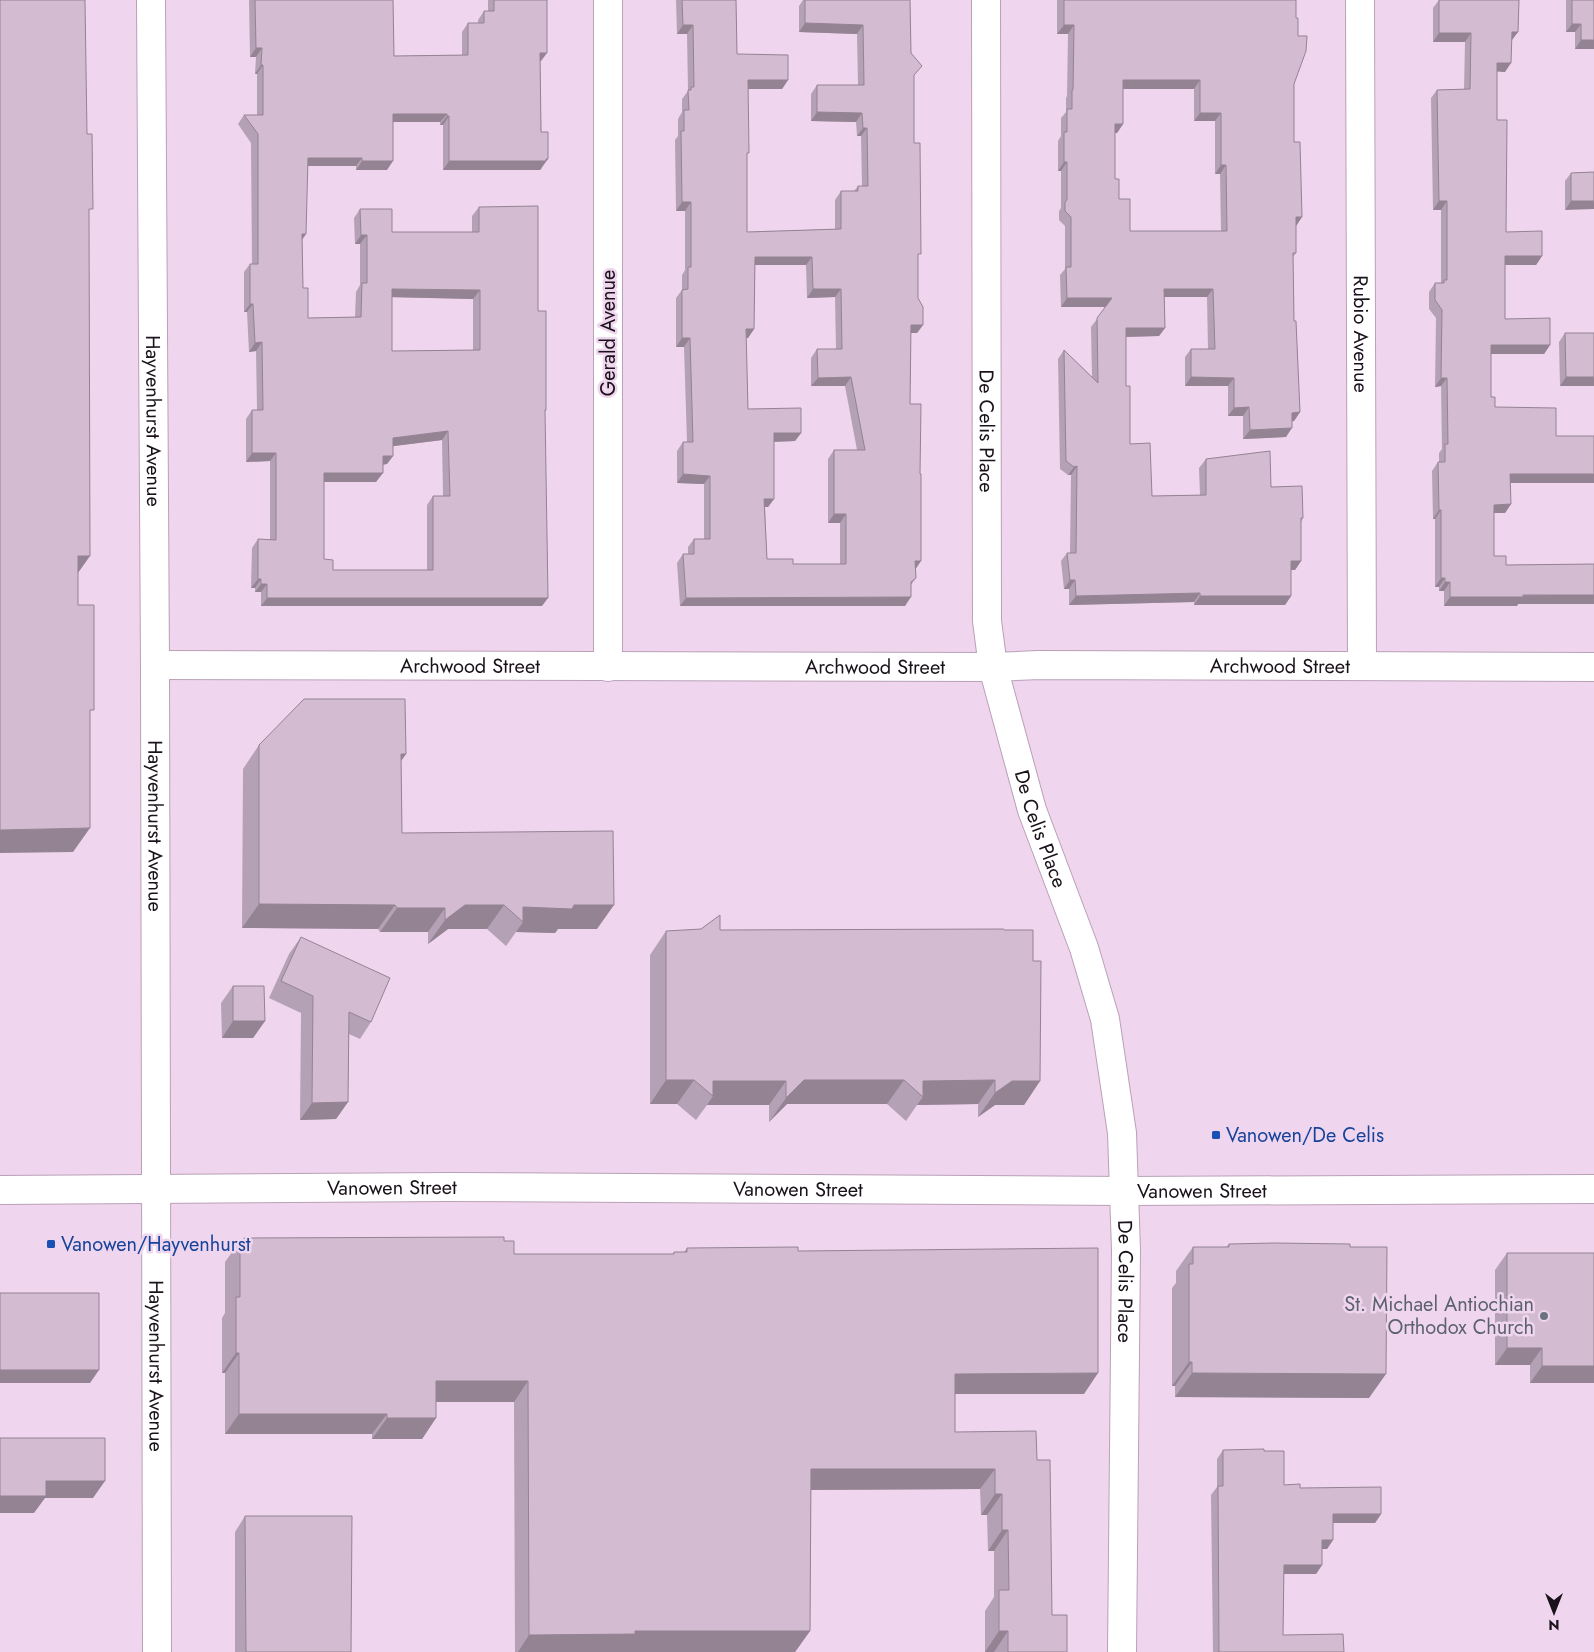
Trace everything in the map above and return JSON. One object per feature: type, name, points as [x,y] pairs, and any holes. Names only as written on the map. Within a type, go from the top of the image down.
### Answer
[{"type":"street","name":"Hayvenhurst Avenue","points":[[151,0],[157,1189],[157,1652]]},
{"type":"street","name":"Gerald Avenue","points":[[608,0],[608,667]]},
{"type":"street","name":"De Celis Place","points":[[986,0],[987,612],[993,667],[1032,810],[1084,948],[1105,1019],[1122,1132],[1126,1250],[1122,1652]]},
{"type":"street","name":"Rubio Avenue","points":[[1360,0],[1362,666]]},
{"type":"street","name":"Archwood Street","points":[[155,665],[1594,667]]},
{"type":"street","name":"Vanowen Street","points":[[0,1190],[578,1187],[1125,1191],[1594,1189]]},
{"type":"building","points":[[0,0],[85,0],[87,134],[92,134],[93,209],[89,209],[90,556],[78,556],[78,605],[94,605],[94,710],[90,710],[90,828],[0,830]]},
{"type":"building","points":[[255,0],[393,0],[394,56],[468,55],[468,23],[484,23],[484,11],[494,11],[494,0],[547,0],[547,53],[540,53],[541,132],[548,132],[548,159],[546,161],[449,161],[449,116],[447,114],[393,114],[393,161],[362,161],[362,158],[308,158],[306,234],[302,234],[303,288],[308,288],[308,318],[361,317],[362,283],[367,283],[367,235],[361,235],[360,209],[392,209],[392,232],[479,232],[479,207],[538,206],[538,311],[546,311],[545,410],[548,598],[267,598],[267,584],[261,584],[261,579],[258,579],[258,539],[276,540],[276,453],[252,453],[252,410],[263,410],[262,342],[255,343],[253,304],[250,304],[250,264],[258,264],[258,134],[244,115],[263,115],[262,48],[256,48]],"holes":[[[392,289],[480,290],[480,350],[392,351]],[[448,431],[450,496],[433,496],[433,570],[333,570],[333,560],[324,559],[324,473],[383,473],[383,456],[393,456],[393,438]]]},
{"type":"building","points":[[682,0],[736,0],[737,54],[788,55],[788,80],[748,80],[747,232],[841,229],[841,191],[858,191],[858,186],[868,186],[867,128],[863,128],[862,113],[817,112],[817,85],[864,85],[863,25],[805,23],[805,0],[910,0],[911,53],[922,66],[914,75],[914,143],[920,143],[921,254],[918,254],[918,298],[923,307],[923,325],[911,325],[910,404],[921,404],[921,561],[915,561],[916,578],[911,582],[911,597],[686,598],[683,554],[694,554],[694,539],[710,539],[710,476],[683,474],[683,442],[693,442],[690,338],[682,338],[682,290],[688,289],[688,267],[691,267],[691,202],[682,202],[681,131],[684,131],[684,110],[689,110],[688,90],[694,87],[693,25],[683,25]],"holes":[[[755,257],[812,257],[813,289],[841,289],[842,349],[817,349],[818,378],[851,377],[865,450],[834,450],[834,514],[846,514],[846,564],[793,564],[793,559],[767,559],[764,499],[774,499],[774,433],[801,433],[801,408],[748,409],[746,329],[754,329]]]},
{"type":"building","points":[[1064,0],[1296,0],[1298,36],[1307,36],[1306,51],[1294,84],[1294,142],[1300,142],[1302,217],[1296,217],[1296,253],[1293,253],[1294,321],[1296,321],[1300,412],[1292,413],[1292,428],[1250,430],[1249,407],[1234,408],[1234,378],[1191,377],[1191,349],[1215,349],[1213,289],[1164,289],[1165,328],[1126,328],[1126,386],[1130,386],[1130,444],[1150,443],[1152,496],[1206,495],[1206,459],[1270,451],[1271,487],[1302,486],[1301,561],[1291,561],[1291,596],[1200,596],[1200,593],[1076,596],[1075,580],[1070,580],[1067,553],[1076,553],[1077,466],[1074,467],[1066,461],[1064,350],[1098,383],[1097,318],[1112,298],[1067,298],[1066,267],[1071,267],[1071,217],[1065,211],[1065,202],[1067,200],[1067,162],[1064,162],[1064,132],[1067,132],[1067,109],[1072,109],[1074,25],[1064,25]],"holes":[[[1123,80],[1200,80],[1200,113],[1221,113],[1221,165],[1226,165],[1227,231],[1130,231],[1130,199],[1119,199],[1119,179],[1115,179],[1115,124],[1123,124]]]},
{"type":"building","points":[[1439,0],[1519,0],[1518,32],[1512,32],[1511,63],[1497,63],[1497,120],[1507,120],[1506,232],[1542,231],[1542,256],[1505,256],[1505,319],[1550,318],[1550,345],[1491,345],[1491,397],[1495,397],[1495,407],[1556,408],[1556,436],[1594,436],[1594,474],[1510,474],[1511,504],[1494,505],[1494,556],[1506,556],[1506,565],[1594,564],[1594,595],[1450,597],[1450,582],[1445,582],[1445,578],[1441,578],[1441,510],[1439,510],[1438,462],[1445,462],[1445,444],[1448,444],[1447,378],[1441,378],[1442,310],[1435,300],[1435,283],[1444,283],[1444,280],[1447,280],[1447,201],[1439,201],[1437,90],[1470,89],[1471,33],[1439,33]]},
{"type":"building","points":[[1572,0],[1594,0],[1594,40],[1581,40],[1581,24],[1572,24]]},
{"type":"building","points":[[1594,172],[1594,201],[1571,201],[1571,173]]},
{"type":"building","points":[[1565,333],[1594,333],[1594,377],[1566,377]]},
{"type":"building","points":[[304,699],[405,699],[406,754],[401,754],[402,833],[613,831],[614,905],[574,905],[572,909],[523,907],[523,922],[504,905],[465,905],[445,920],[445,908],[397,908],[395,905],[259,904],[259,745]]},
{"type":"building","points":[[720,915],[720,930],[1033,930],[1033,961],[1041,961],[1040,1081],[1012,1081],[995,1093],[995,1080],[923,1081],[923,1097],[904,1080],[804,1080],[786,1098],[786,1081],[713,1081],[713,1096],[694,1080],[666,1080],[666,931],[701,929]]},
{"type":"building","points":[[301,937],[390,978],[371,1022],[349,1012],[348,1102],[312,1103],[313,996],[281,981]]},
{"type":"building","points":[[233,986],[264,986],[265,1021],[233,1021]]},
{"type":"building","points":[[504,1237],[504,1241],[514,1241],[514,1254],[674,1254],[674,1252],[687,1252],[687,1248],[798,1247],[798,1251],[1098,1248],[1098,1373],[955,1374],[955,1432],[1036,1431],[1037,1460],[1050,1460],[1052,1615],[1067,1615],[1067,1652],[1008,1652],[1008,1631],[999,1631],[999,1590],[1009,1590],[1008,1530],[1002,1530],[1002,1494],[995,1494],[995,1469],[811,1469],[810,1631],[635,1631],[635,1634],[529,1635],[528,1381],[436,1381],[436,1418],[387,1418],[387,1414],[239,1414],[239,1353],[236,1353],[236,1297],[240,1297],[240,1241],[244,1241],[244,1238]]},
{"type":"building","points":[[1229,1244],[1350,1244],[1350,1247],[1387,1247],[1386,1374],[1192,1373],[1192,1362],[1189,1362],[1189,1264],[1193,1264],[1193,1247],[1229,1247]]},
{"type":"building","name":"St. Michael Antiochian Orthodox Church","points":[[1507,1253],[1594,1253],[1594,1366],[1542,1366],[1542,1348],[1507,1348]]},
{"type":"building","points":[[0,1293],[99,1293],[99,1370],[0,1370]]},
{"type":"building","points":[[0,1438],[105,1438],[105,1481],[46,1481],[46,1496],[0,1496]]},
{"type":"building","points":[[1264,1449],[1264,1451],[1284,1451],[1284,1485],[1300,1484],[1300,1488],[1381,1487],[1381,1514],[1333,1514],[1333,1540],[1322,1540],[1322,1565],[1284,1565],[1283,1635],[1343,1634],[1344,1652],[1219,1652],[1218,1486],[1223,1486],[1223,1450]]},
{"type":"building","points":[[245,1516],[352,1516],[351,1652],[246,1652]]},
{"type":"place","name":"Vanowen/De Celis","points":[[1216,1135]]},
{"type":"place","name":"Vanowen/Hayvenhurst","points":[[51,1244]]},
{"type":"place","name":"St. Michael Antiochian Orthodox Church","points":[[1544,1316]]}]
